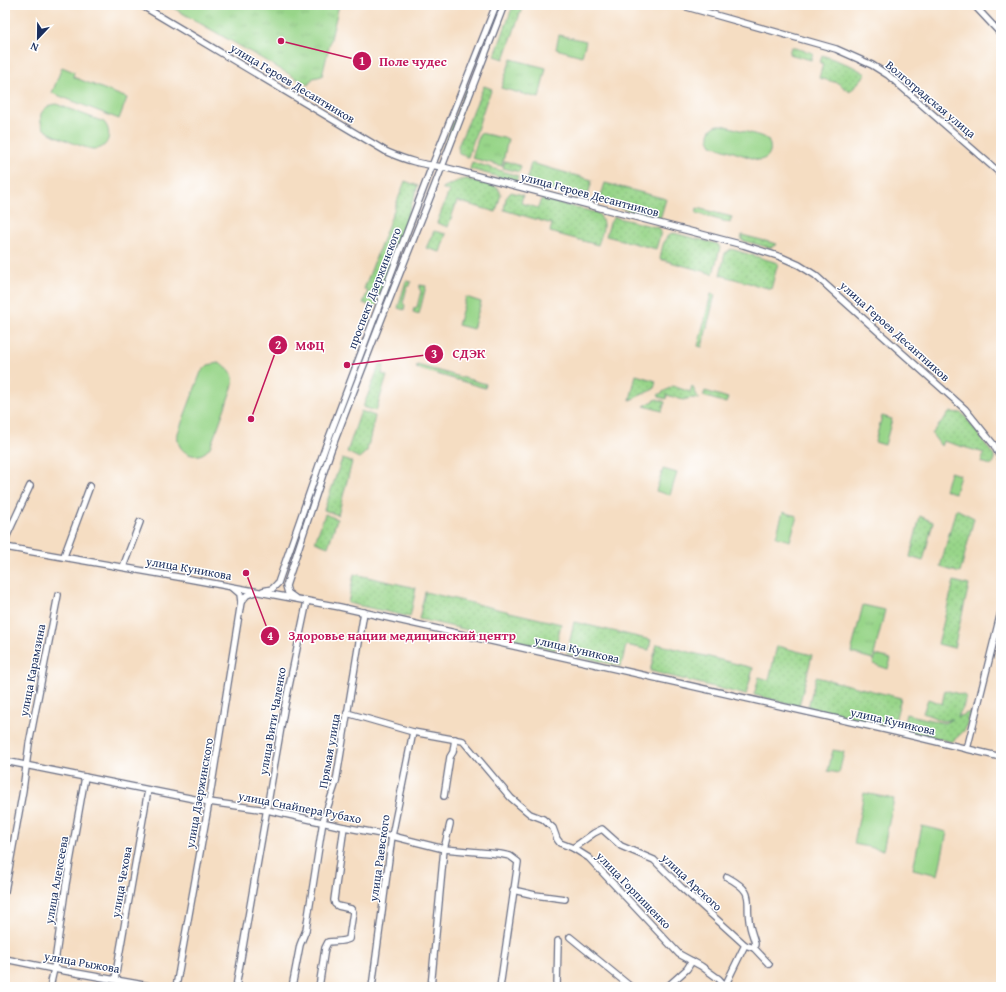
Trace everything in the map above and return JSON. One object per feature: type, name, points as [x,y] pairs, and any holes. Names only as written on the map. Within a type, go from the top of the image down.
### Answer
[{"type":"street","name":"улица Героев Десантников","points":[[141,5],[387,152],[406,160],[418,164],[443,167],[743,245],[781,257],[799,265],[815,276],[965,409],[994,445],[1001,448]]},
{"type":"street","name":"проспект Дзержинского","points":[[278,583],[325,448],[432,166],[496,5]]},
{"type":"street","name":"проспект Дзержинского","points":[[286,586],[331,450],[443,167],[504,5]]},
{"type":"street","name":"Волгоградская улица","points":[[680,5],[836,49],[872,65],[888,75],[1001,174]]},
{"type":"street","points":[[974,5],[1001,34]]},
{"type":"street","points":[[994,445],[1001,459]]},
{"type":"street","points":[[325,448],[331,450]]},
{"type":"street","points":[[5,540],[30,486]]},
{"type":"street","points":[[64,556],[90,486]]},
{"type":"street","points":[[124,567],[140,522]]},
{"type":"street","name":"улица Куникова","points":[[5,546],[231,586],[364,612],[1001,757]]},
{"type":"street","points":[[241,602],[249,593],[272,589],[278,583]]},
{"type":"street","points":[[278,583],[277,587],[279,595]]},
{"type":"street","points":[[231,586],[240,594],[241,602]]},
{"type":"street","points":[[279,595],[286,586]]},
{"type":"street","points":[[286,586],[288,593],[297,599]]},
{"type":"street","name":"улица Карамзина","points":[[5,891],[27,766],[29,744],[58,595]]},
{"type":"street","name":"улица Вити Чаленко","points":[[236,987],[294,661],[307,600]]},
{"type":"street","name":"улица Дзержинского","points":[[176,987],[209,802],[241,602]]},
{"type":"street","name":"Прямая улица","points":[[292,987],[300,945],[306,930],[323,822],[336,782],[364,612]]},
{"type":"street","points":[[967,749],[1001,612]]},
{"type":"street","name":"улица Горпищенко","points":[[347,712],[412,732],[463,741],[476,759],[481,762],[511,798],[530,814],[543,819],[553,828],[560,843],[573,848],[589,858],[679,954],[719,979],[726,987]]},
{"type":"street","name":"улица Раевского","points":[[372,987],[392,836],[412,732]]},
{"type":"street","points":[[444,796],[450,757],[455,739]]},
{"type":"street","name":"улица Снайпера Рубахо","points":[[5,761],[209,802],[267,810],[392,836],[444,849],[510,856],[518,862],[513,890]]},
{"type":"street","name":"улица Алексеева","points":[[50,987],[85,777]]},
{"type":"street","name":"улица Чехова","points":[[115,979],[148,790]]},
{"type":"street","points":[[432,987],[444,849],[450,824]]},
{"type":"street","points":[[319,987],[325,948],[328,942],[345,941],[349,939],[353,912],[350,909],[338,906],[335,904],[334,900],[344,827]]},
{"type":"street","name":"улица Арского","points":[[573,848],[594,832],[602,829],[621,846],[654,860],[681,888],[746,945],[754,948],[769,964]]},
{"type":"street","points":[[727,877],[740,884],[749,899],[750,926],[756,944],[754,948]]},
{"type":"street","points":[[500,987],[513,890],[534,895],[565,899]]},
{"type":"street","points":[[570,937],[631,987]]},
{"type":"street","points":[[557,987],[556,967],[558,941]]},
{"type":"street","points":[[726,987],[746,945]]},
{"type":"street","name":"улица Рыжова","points":[[5,959],[155,987]]},
{"type":"street","points":[[667,987],[687,970],[692,961]]},
{"type":"street","points":[[823,987],[830,985],[837,987]]},
{"type":"green space","points":[[168,5],[339,5],[322,76],[313,78],[308,85]]},
{"type":"green space","points":[[513,5],[523,5],[504,59],[495,56]]},
{"type":"green space","points":[[559,35],[586,41],[582,56],[556,49]]},
{"type":"green space","points":[[791,47],[813,53],[811,60],[789,54]]},
{"type":"green space","points":[[822,55],[852,66],[866,74],[850,92],[838,83],[819,78],[823,64],[820,63]]},
{"type":"green space","points":[[511,59],[546,68],[539,98],[501,88]]},
{"type":"green space","points":[[62,67],[74,72],[73,77],[127,98],[119,119],[52,93]]},
{"type":"green space","points":[[467,86],[470,87],[446,150],[443,149]]},
{"type":"green space","points":[[484,86],[492,89],[486,102],[468,157],[459,154],[458,146]]},
{"type":"green space","points":[[56,104],[104,122],[107,126],[109,135],[106,144],[98,149],[93,149],[60,138],[44,129],[41,122],[41,114],[47,107]]},
{"type":"green space","points":[[717,125],[723,125],[764,137],[768,140],[770,145],[768,156],[758,160],[712,145],[709,139],[709,134],[711,129]]},
{"type":"green space","points":[[480,133],[508,139],[502,166],[472,158]]},
{"type":"green space","points":[[505,161],[521,166],[519,172],[503,168]]},
{"type":"green space","points":[[472,162],[518,176],[516,182],[470,169]]},
{"type":"green space","points":[[531,163],[592,180],[587,199],[526,183]]},
{"type":"green space","points":[[467,179],[497,187],[501,194],[496,212],[457,201],[448,227],[437,223],[449,191],[442,188],[460,180]]},
{"type":"green space","points":[[405,181],[418,186],[375,308],[363,303],[368,291],[364,289]]},
{"type":"green space","points":[[605,183],[666,199],[660,219],[599,202]]},
{"type":"green space","points":[[511,192],[523,195],[521,203],[538,208],[541,199],[598,213],[601,217],[603,225],[598,245],[550,232],[552,224],[504,210],[506,198]]},
{"type":"green space","points":[[697,208],[732,217],[730,223],[696,213]]},
{"type":"green space","points":[[614,217],[659,228],[661,232],[656,249],[606,236],[610,223]]},
{"type":"green space","points":[[434,231],[446,234],[440,252],[426,248]]},
{"type":"green space","points":[[673,233],[718,244],[720,248],[713,274],[660,259],[665,240],[670,234]]},
{"type":"green space","points":[[742,235],[777,244],[770,248],[741,240]]},
{"type":"green space","points":[[731,249],[778,263],[771,289],[720,275],[725,253]]},
{"type":"green space","points":[[406,281],[411,282],[410,286],[407,287],[403,303],[405,305],[404,310],[398,308]]},
{"type":"green space","points":[[420,285],[426,286],[419,314],[413,312],[414,308],[417,307],[421,291],[419,289]]},
{"type":"green space","points":[[711,294],[715,295],[702,347],[698,346]]},
{"type":"green space","points":[[466,297],[481,302],[473,329],[458,325]]},
{"type":"green space","points":[[218,363],[228,368],[233,377],[233,385],[210,447],[200,455],[188,454],[183,451],[180,446],[178,433],[201,372],[208,365]]},
{"type":"green space","points":[[380,364],[384,366],[382,374],[387,376],[376,411],[363,407]]},
{"type":"green space","points":[[417,365],[486,384],[485,388],[416,368]]},
{"type":"green space","points":[[636,375],[656,381],[654,389],[630,400]]},
{"type":"green space","points":[[673,386],[690,392],[692,386],[699,399],[691,398],[683,400],[667,395],[666,399],[659,397],[658,395]]},
{"type":"green space","points":[[705,391],[728,398],[726,403],[703,396]]},
{"type":"green space","points":[[657,399],[665,402],[662,411],[644,406]]},
{"type":"green space","points":[[361,411],[375,416],[367,451],[359,458],[347,452]]},
{"type":"green space","points":[[951,412],[961,413],[965,416],[994,456],[994,462],[991,465],[981,462],[984,453],[943,441],[941,446],[932,434]]},
{"type":"green space","points":[[882,416],[892,419],[885,445],[875,442]]},
{"type":"green space","points":[[342,459],[352,462],[338,515],[324,510]]},
{"type":"green space","points":[[663,469],[677,473],[670,495],[656,491]]},
{"type":"green space","points":[[950,472],[960,475],[955,493],[945,490]]},
{"type":"green space","points":[[956,509],[974,518],[960,573],[940,567]]},
{"type":"green space","points":[[783,512],[797,516],[790,541],[776,537]]},
{"type":"green space","points":[[325,514],[337,519],[328,547],[315,542]]},
{"type":"green space","points":[[920,516],[933,522],[923,561],[910,557]]},
{"type":"green space","points":[[354,574],[416,588],[410,617],[348,603]]},
{"type":"green space","points":[[954,581],[969,585],[954,648],[938,644]]},
{"type":"green space","points":[[425,592],[561,624],[555,650],[419,619]]},
{"type":"green space","points":[[863,605],[885,610],[873,659],[851,653]]},
{"type":"green space","points":[[574,622],[651,640],[649,650],[626,645],[621,666],[567,654]]},
{"type":"green space","points":[[657,644],[753,668],[746,695],[650,671]]},
{"type":"green space","points":[[777,646],[812,655],[799,706],[754,695],[759,677],[769,680]]},
{"type":"green space","points":[[876,655],[891,659],[888,669],[873,664]]},
{"type":"green space","points":[[816,677],[901,698],[893,728],[808,707]]},
{"type":"green space","points":[[945,690],[966,696],[963,708],[957,717],[970,712],[965,730],[952,742],[902,729],[906,714],[944,723],[953,719],[943,721],[923,713],[928,699],[942,704]]},
{"type":"green space","points":[[833,750],[844,752],[839,773],[828,771]]},
{"type":"green space","points":[[864,793],[894,799],[883,850],[854,844]]},
{"type":"green space","points":[[922,826],[947,832],[938,875],[913,869]]},
{"type":"place","name":"Поле чудес","points":[[281,41]]},
{"type":"place","name":"СДЭК","points":[[347,365]]},
{"type":"place","name":"МФЦ","points":[[251,419]]},
{"type":"place","name":"Здоровье нации медицинский центр","points":[[246,573]]}]
